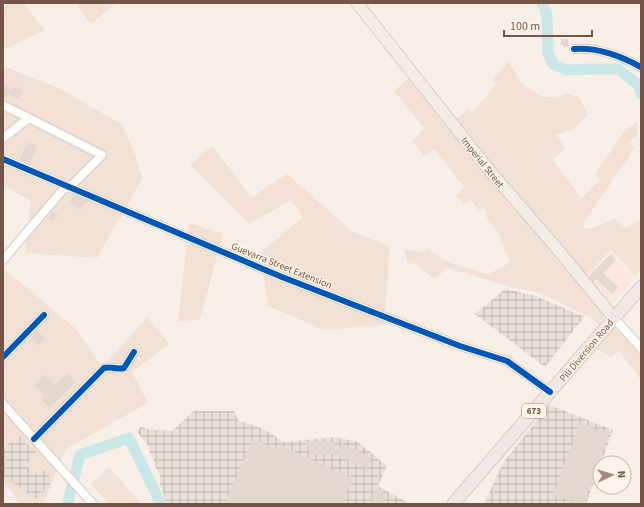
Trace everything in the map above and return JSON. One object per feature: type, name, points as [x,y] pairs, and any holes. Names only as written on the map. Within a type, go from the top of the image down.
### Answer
[{"type":"highway","name":"Pili Diversion Road","points":[[453,504],[641,287]]},
{"type":"main road","name":"Imperial Street","points":[[357,3],[490,171],[554,245],[614,318]]},
{"type":"street","points":[[574,49],[584,48],[620,57],[641,67]]},
{"type":"street","points":[[3,105],[102,156],[67,187],[3,260]]},
{"type":"street","points":[[3,138],[29,118]]},
{"type":"street","name":"Guevarra Street Extension","points":[[3,159],[282,277],[460,346],[507,361],[550,392]]},
{"type":"street","points":[[3,357],[44,315]]},
{"type":"street","points":[[614,318],[641,348]]},
{"type":"street","points":[[34,439],[104,368],[110,366],[119,370],[124,368],[134,352]]},
{"type":"street","points":[[3,404],[93,504]]},
{"type":"shaded area","points":[[3,3],[23,3],[45,30],[3,50]]},
{"type":"shaded area","points":[[75,3],[116,3],[91,24]]},
{"type":"shaded area","points":[[509,61],[522,84],[543,97],[555,97],[567,94],[579,97],[588,115],[573,130],[556,135],[565,148],[553,160],[581,198],[600,180],[595,174],[623,133],[637,121],[638,135],[630,141],[634,149],[583,224],[585,229],[594,228],[614,218],[626,228],[641,219],[641,269],[635,276],[611,250],[580,282],[605,314],[599,324],[587,316],[540,293],[507,286],[447,268],[435,279],[417,266],[417,263],[408,264],[404,249],[421,252],[428,249],[450,263],[488,274],[503,267],[510,261],[501,241],[502,238],[485,215],[488,212],[484,208],[479,210],[471,200],[463,204],[456,195],[464,187],[435,149],[424,156],[413,141],[424,128],[394,91],[412,75],[450,124],[461,116],[467,109],[474,111],[496,84],[492,80]]},
{"type":"shaded area","points":[[3,66],[59,88],[123,125],[143,177],[97,258],[25,253],[31,201],[3,185]]},
{"type":"shaded area","points":[[212,146],[252,197],[287,174],[353,232],[390,246],[384,325],[324,330],[268,306],[260,253],[303,217],[291,200],[249,224],[190,165]]},
{"type":"shaded area","points":[[189,223],[223,233],[200,320],[178,321]]},
{"type":"shaded area","points":[[612,252],[634,279],[610,306],[585,278]]},
{"type":"shaded area","points":[[3,268],[74,327],[103,367],[147,317],[169,344],[132,372],[148,403],[66,449],[43,504],[20,504],[3,481]]},
{"type":"shaded area","points":[[505,289],[536,296],[584,317],[545,367],[475,314]]},
{"type":"shaded area","points":[[614,328],[641,353],[641,380],[619,351],[611,357],[597,349]]},
{"type":"shaded area","points":[[549,405],[613,430],[604,455],[592,455],[592,488],[586,504],[484,504],[503,463]]},
{"type":"shaded area","points":[[194,411],[234,411],[239,421],[264,429],[284,442],[335,437],[358,442],[387,466],[378,486],[410,504],[167,504],[160,484],[160,475],[149,452],[149,446],[136,431],[141,427],[172,431]]},
{"type":"shaded area","points":[[20,436],[26,441],[25,443],[36,451],[26,465],[35,475],[42,469],[50,476],[50,485],[36,499],[3,477],[3,464],[6,458],[3,457],[3,451],[10,442],[14,444]]},
{"type":"shaded area","points":[[109,467],[142,504],[109,504],[91,484]]},
{"type":"building","points":[[561,39],[568,39],[569,47],[563,47],[563,45],[561,45]]},
{"type":"building","points":[[3,84],[12,90],[15,86],[23,91],[18,99],[9,94],[7,97],[3,95]]},
{"type":"building","points":[[28,142],[37,146],[29,164],[19,160]]},
{"type":"building","points":[[73,196],[88,201],[80,209],[70,203]]},
{"type":"building","points":[[52,212],[58,214],[54,221],[48,219]]},
{"type":"building","points":[[611,254],[616,260],[603,273],[618,287],[612,294],[596,279],[593,282],[589,276]]},
{"type":"building","points":[[37,330],[45,339],[39,345],[32,338]]},
{"type":"building","points":[[67,373],[76,382],[50,408],[41,399],[45,395],[34,385],[44,374],[55,385]]},
{"type":"building","points":[[580,423],[609,434],[601,455],[592,455],[592,480],[583,504],[578,504],[553,495]]},
{"type":"building","points":[[253,439],[279,450],[281,446],[353,478],[342,504],[224,504]]},
{"type":"building","points":[[334,441],[336,455],[331,453],[309,455],[307,443]]},
{"type":"building","points":[[341,443],[372,457],[367,469],[336,455]]},
{"type":"building","points":[[376,489],[387,494],[383,504],[370,504]]},
{"type":"waterway","points":[[542,3],[547,15],[548,53],[553,64],[567,70],[618,69],[639,85],[641,94]]},
{"type":"waterway","points":[[68,504],[80,455],[129,438],[161,504]]},
{"type":"cycle path","points":[[574,49],[591,49],[608,53],[641,67]]},
{"type":"cycle path","points":[[3,159],[282,277],[460,346],[507,361],[550,392]]},
{"type":"cycle path","points":[[3,357],[44,315]]},
{"type":"cycle path","points":[[34,439],[104,368],[124,368],[134,352]]}]
